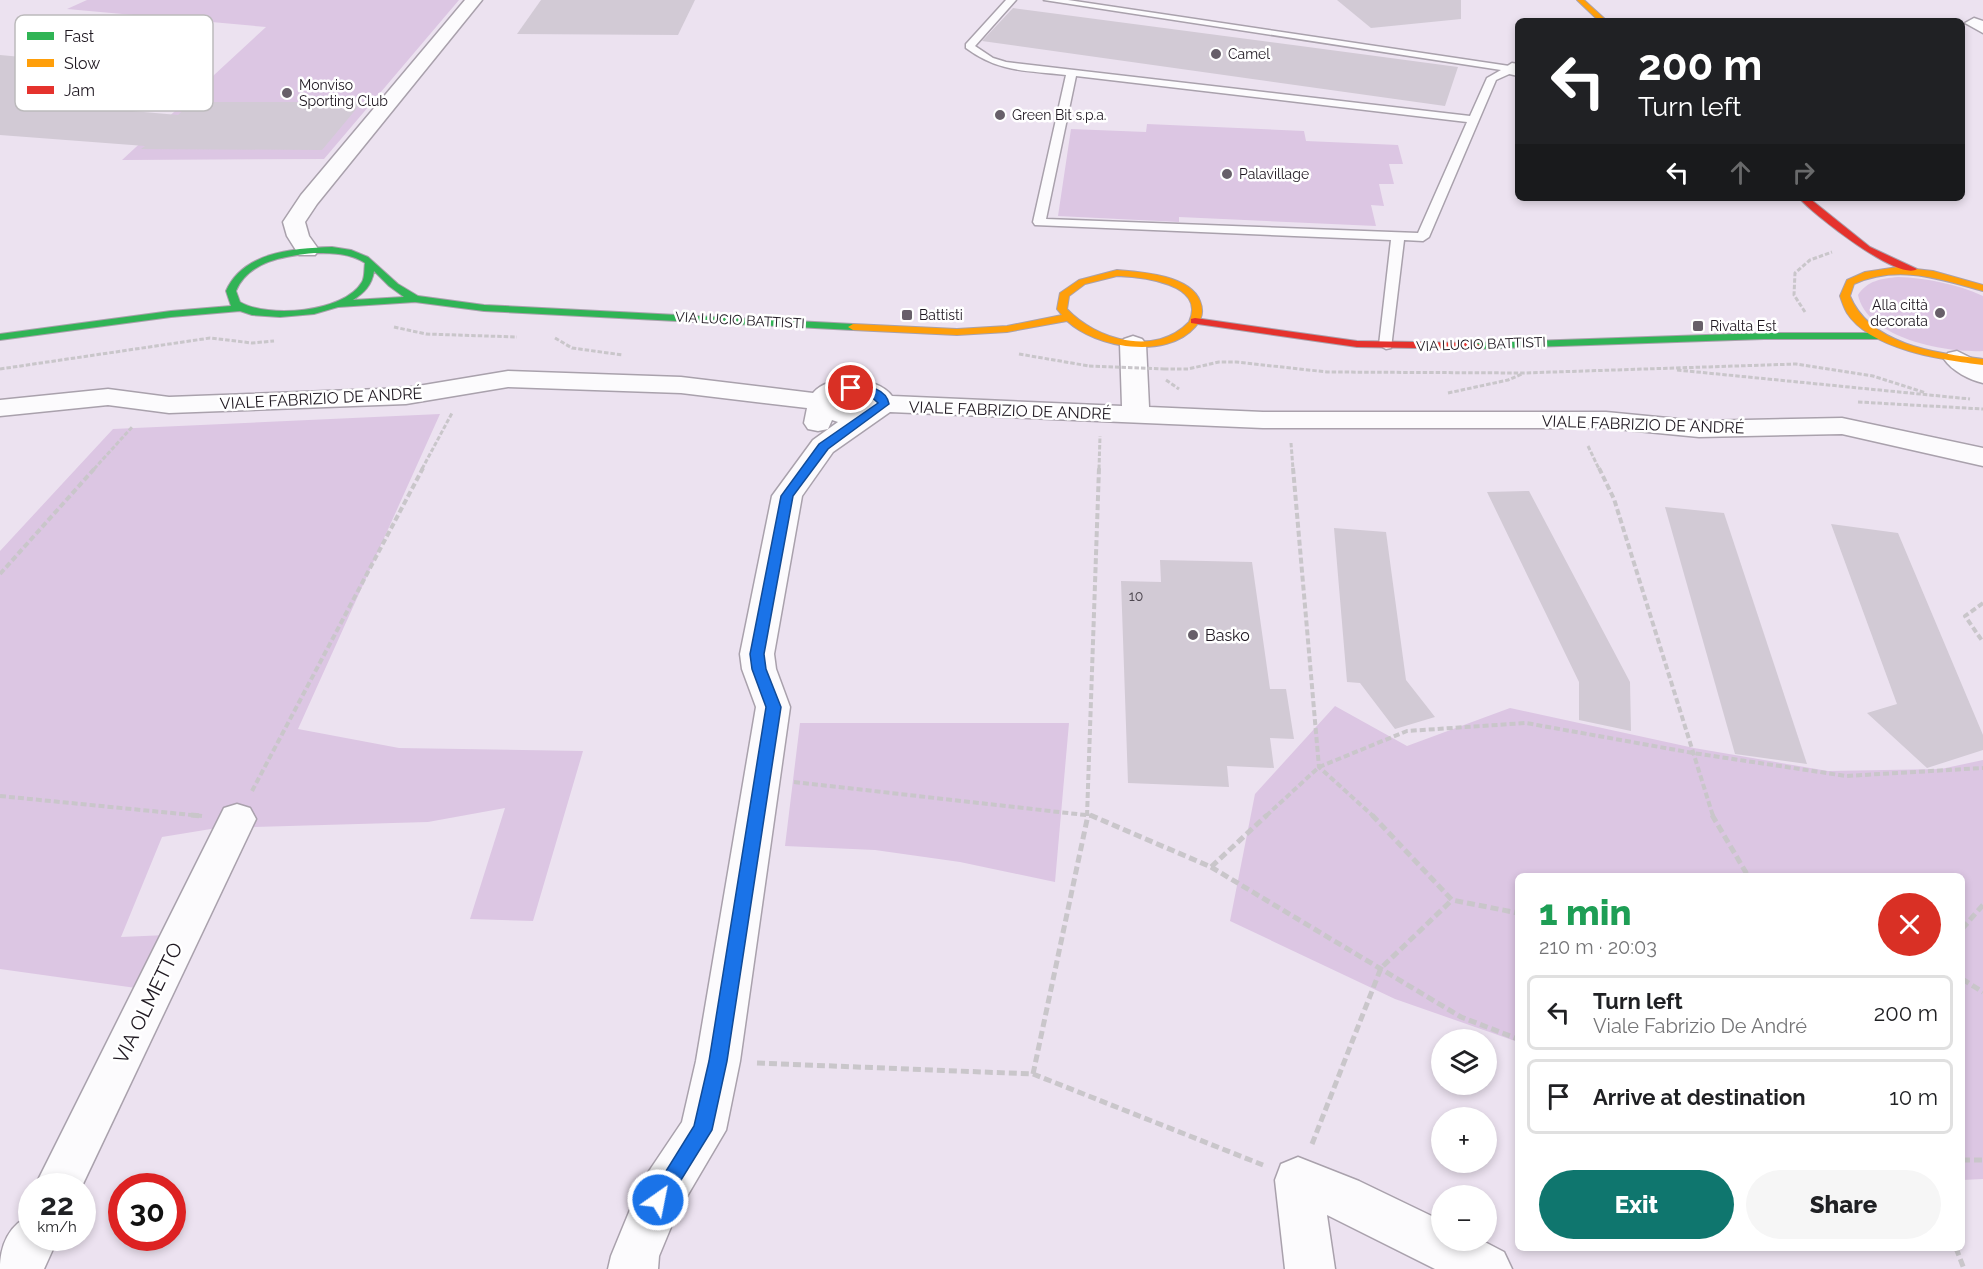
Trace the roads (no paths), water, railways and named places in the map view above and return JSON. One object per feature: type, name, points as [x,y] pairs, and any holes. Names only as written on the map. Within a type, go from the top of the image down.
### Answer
[{"type":"street","points":[[307,250],[298,236],[294,222],[304,207],[474,0]]},
{"type":"street","points":[[1580,0],[1601,18]]},
{"type":"street","points":[[1807,201],[1867,249],[1918,272],[1954,279],[1983,288]]},
{"type":"street","points":[[1867,249],[1870,274]]},
{"type":"street","name":"VIA LUCIO BATTISTI","points":[[216,290],[251,267],[285,254],[307,250],[347,251],[361,256],[394,286],[415,299]]},
{"type":"street","name":"VIA LUCIO BATTISTI","points":[[336,304],[366,284],[372,273],[370,263]]},
{"type":"street","name":"VIA LUCIO BATTISTI","points":[[240,308],[232,300],[231,290],[237,280],[251,267]]},
{"type":"street","points":[[1918,272],[1870,274],[1856,279],[1847,286],[1845,313],[1882,336],[1930,354],[1983,362]]},
{"type":"street","points":[[1117,273],[1161,278],[1180,286],[1193,298],[1198,310],[1195,321],[1173,338],[1133,344],[1097,338],[1079,330],[1065,318],[1061,305],[1066,293],[1076,284],[1093,277],[1117,273]]},
{"type":"street","name":"VIA LUCIO BATTISTI","points":[[120,320],[197,297]]},
{"type":"street","name":"VIA LUCIO BATTISTI","points":[[0,337],[120,320],[240,308],[263,315],[293,315],[336,304],[376,299],[415,299],[484,308],[957,332],[1007,329],[1065,318]]},
{"type":"street","name":"VIA LUCIO BATTISTI","points":[[1195,321],[1322,342],[1386,345],[1769,335],[1882,336]]},
{"type":"street","name":"VIA LUCIO BATTISTI","points":[[1769,335],[1824,321]]},
{"type":"street","name":"VIALE FABRIZIO DE ANDRÉ","points":[[1133,344],[1135,405]]},
{"type":"street","points":[[1957,359],[1983,375]]},
{"type":"street","name":"VIALE FABRIZIO DE ANDRÉ","points":[[0,408],[108,397],[169,405],[406,396],[508,379],[681,385],[780,395],[821,402]]},
{"type":"street","points":[[633,1269],[635,1256],[658,1200],[703,1130],[718,1061],[760,778],[773,707],[759,669],[757,654],[787,496],[824,446],[876,408],[883,399],[870,390],[851,388],[828,393],[821,402],[811,463]]},
{"type":"street","name":"VIALE FABRIZIO DE ANDRÉ","points":[[876,408],[1101,414],[1135,405],[1276,420],[1606,420],[1699,429],[1842,426],[1983,458]]},
{"type":"street","name":"VIA OLMETTO","points":[[64,1173],[237,819]]},
{"type":"street","points":[[1310,1269],[1298,1180],[1342,1198],[1487,1269]]},
{"type":"street","points":[[18,1269],[27,1251]]},
{"type":"lane","points":[[1011,0],[969,46],[988,60],[1005,65],[1474,120]]},
{"type":"lane","points":[[1049,0],[1515,69]]},
{"type":"lane","points":[[1072,73],[1039,222],[1423,237],[1492,78],[1515,69]]},
{"type":"lane","points":[[1386,345],[1398,236]]},
{"type":"place","name":"Camel","points":[[1216,54]]},
{"type":"place","name":"Monviso Sporting Club","points":[[287,93]]},
{"type":"place","name":"Green Bit s.p.a.","points":[[1000,115]]},
{"type":"place","name":"Palavillage","points":[[1227,174]]},
{"type":"place","name":"Alla città decorata","points":[[1940,313]]},
{"type":"place","name":"Battisti","points":[[907,315]]},
{"type":"place","name":"Rivalta Est","points":[[1698,326]]},
{"type":"place","name":"Basko","points":[[1193,635]]}]
